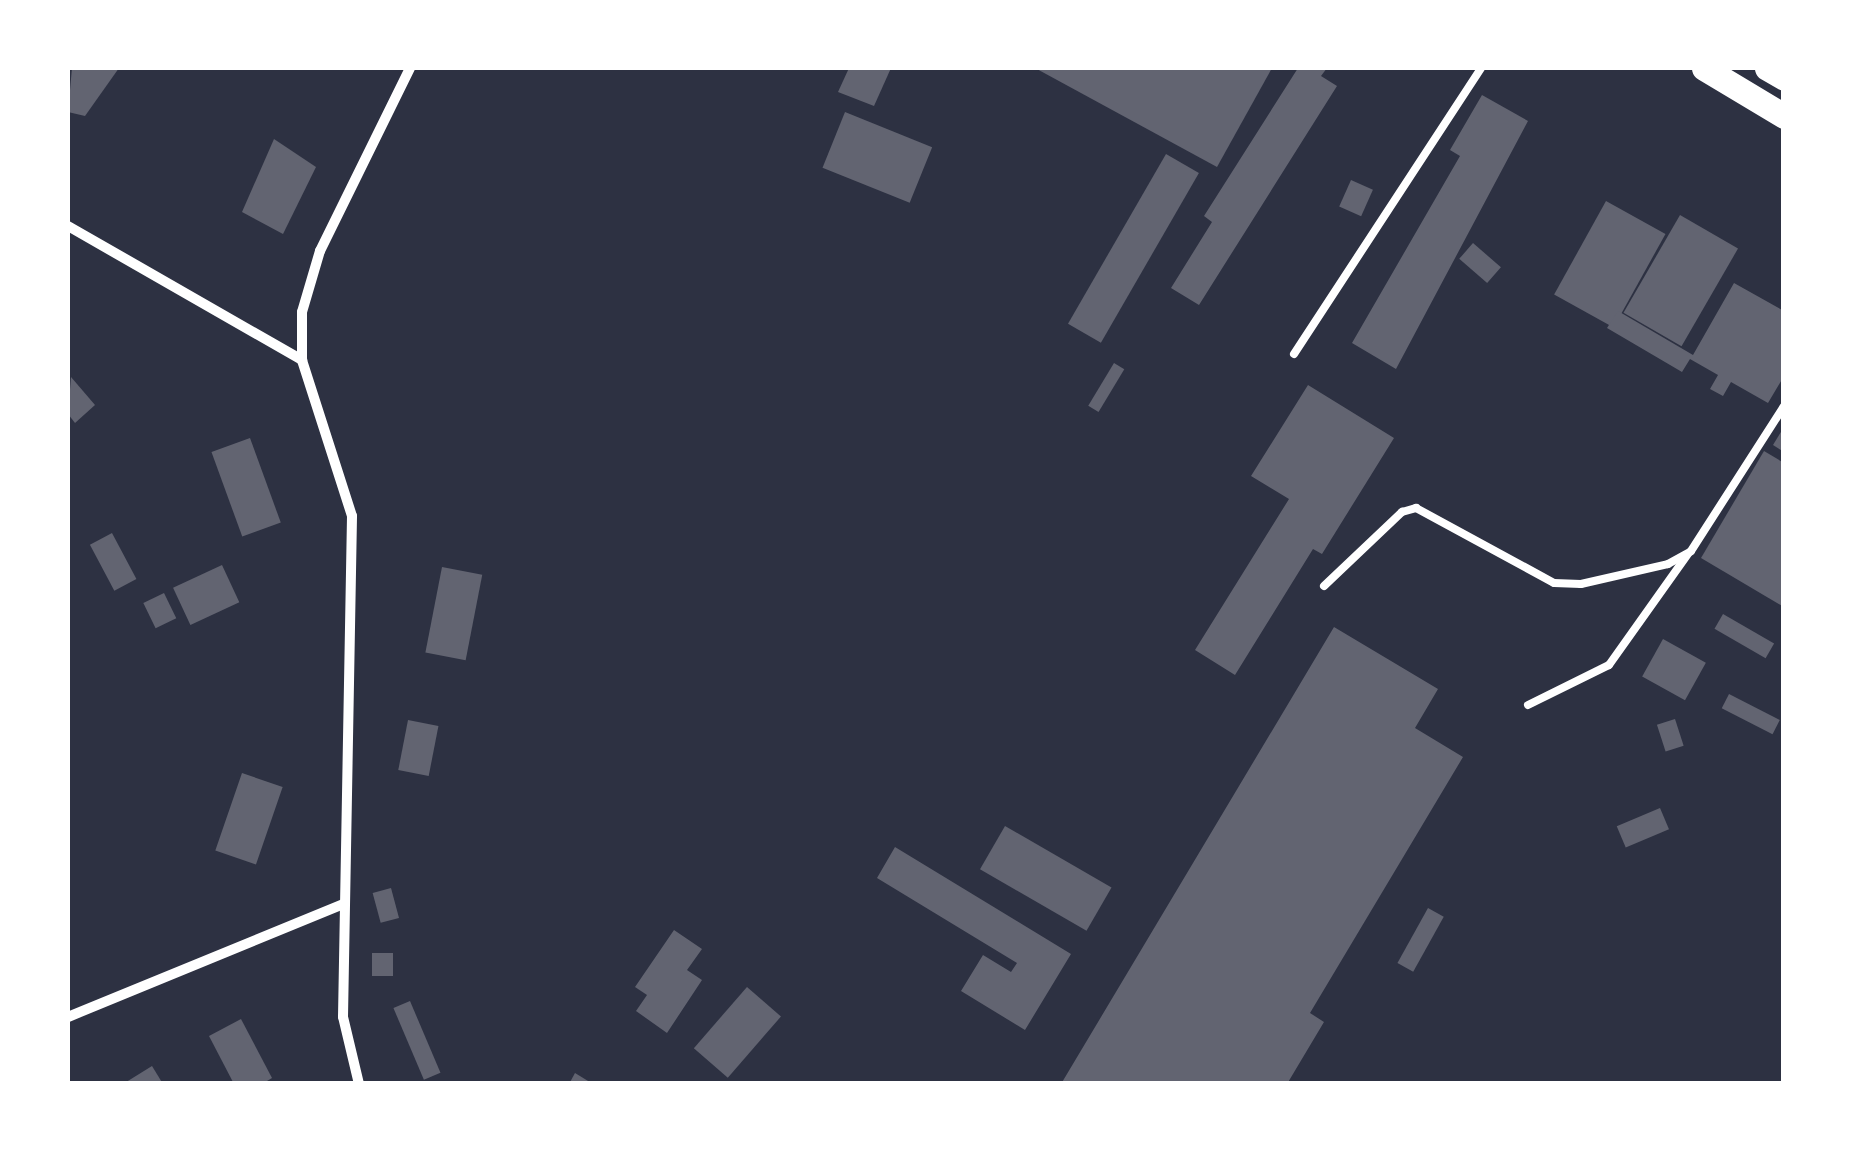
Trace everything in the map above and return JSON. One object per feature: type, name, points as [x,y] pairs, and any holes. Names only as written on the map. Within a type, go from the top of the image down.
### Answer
[{"type":"main road","points":[[1704,68],[1784,116]]},
{"type":"main road","points":[[1767,68],[1784,78]]},
{"type":"street","points":[[358,1084],[343,1017],[352,516],[302,360],[302,312],[320,251],[410,68]]},
{"type":"street","points":[[68,226],[302,360]]},
{"type":"street","points":[[68,1016],[344,904]]},
{"type":"lane","points":[[1294,354],[1481,68]]},
{"type":"lane","points":[[1528,705],[1608,665],[1690,551],[1784,406]]},
{"type":"lane","points":[[1324,586],[1402,512],[1416,508],[1554,583],[1581,584],[1649,570],[1690,551]]},
{"type":"building","points":[[72,68],[119,68],[85,116],[68,112]]},
{"type":"building","points":[[849,68],[891,68],[874,106],[838,92]]},
{"type":"building","points":[[1035,68],[1272,68],[1217,167]]},
{"type":"building","points":[[1298,68],[1327,68],[1321,76],[1337,86],[1199,305],[1171,288],[1212,222],[1204,216]]},
{"type":"building","points":[[1482,95],[1528,121],[1396,369],[1352,343],[1460,156],[1450,150]]},
{"type":"building","points":[[845,112],[932,147],[910,203],[823,168]]},
{"type":"building","points":[[274,139],[316,167],[283,234],[242,212]]},
{"type":"building","points":[[1166,154],[1199,173],[1101,343],[1068,324]]},
{"type":"building","points":[[1351,180],[1373,190],[1361,216],[1339,206]]},
{"type":"building","points":[[1606,201],[1665,234],[1614,328],[1554,295]]},
{"type":"building","points":[[1680,215],[1738,248],[1682,346],[1624,313]]},
{"type":"building","points":[[1473,243],[1501,267],[1487,283],[1459,259]]},
{"type":"building","points":[[1734,283],[1784,311],[1784,376],[1768,403],[1731,382],[1723,396],[1710,389],[1718,375],[1690,359],[1682,372],[1607,328],[1618,311],[1693,355]]},
{"type":"building","points":[[1114,363],[1124,369],[1099,412],[1088,406]]},
{"type":"building","points":[[71,377],[95,405],[75,423],[68,414]]},
{"type":"building","points":[[1308,385],[1394,438],[1322,554],[1313,549],[1235,675],[1195,650],[1289,499],[1251,476]]},
{"type":"building","points":[[1784,427],[1784,452],[1773,445]]},
{"type":"building","points":[[250,438],[281,523],[242,537],[211,452]]},
{"type":"building","points":[[1764,451],[1784,463],[1784,607],[1701,558]]},
{"type":"building","points":[[112,533],[136,579],[114,591],[90,545]]},
{"type":"building","points":[[222,565],[239,602],[190,625],[173,588]]},
{"type":"building","points":[[442,567],[482,575],[466,660],[425,652]]},
{"type":"building","points":[[164,593],[176,618],[156,628],[143,603]]},
{"type":"building","points":[[1723,614],[1774,644],[1766,658],[1714,629]]},
{"type":"building","points":[[1334,627],[1438,689],[1415,728],[1463,757],[1310,1013],[1324,1022],[1287,1084],[1061,1084]]},
{"type":"building","points":[[1663,639],[1706,663],[1685,700],[1642,677]]},
{"type":"building","points":[[1729,694],[1780,720],[1773,734],[1722,708]]},
{"type":"building","points":[[1675,719],[1684,746],[1666,752],[1657,725]]},
{"type":"building","points":[[408,720],[438,726],[429,776],[398,770]]},
{"type":"building","points":[[242,773],[283,787],[256,865],[215,851]]},
{"type":"building","points":[[1660,808],[1669,829],[1626,848],[1617,826]]},
{"type":"building","points":[[1005,826],[1112,888],[1087,931],[980,869]]},
{"type":"building","points":[[895,847],[1071,954],[1025,1030],[961,991],[983,955],[1011,972],[1017,963],[877,878]]},
{"type":"building","points":[[391,888],[399,918],[381,923],[373,893]]},
{"type":"building","points":[[1428,908],[1444,917],[1413,972],[1397,963]]},
{"type":"building","points":[[674,930],[702,949],[687,970],[702,980],[667,1033],[636,1011],[647,995],[635,987]]},
{"type":"building","points":[[372,953],[393,953],[393,976],[372,976]]},
{"type":"building","points":[[747,987],[781,1017],[728,1078],[694,1048]]},
{"type":"building","points":[[410,1001],[440,1073],[424,1080],[393,1008]]},
{"type":"building","points":[[241,1019],[272,1078],[262,1084],[234,1084],[209,1036]]},
{"type":"building","points":[[152,1066],[163,1084],[123,1084]]},
{"type":"building","points":[[575,1073],[593,1084],[569,1084]]}]
